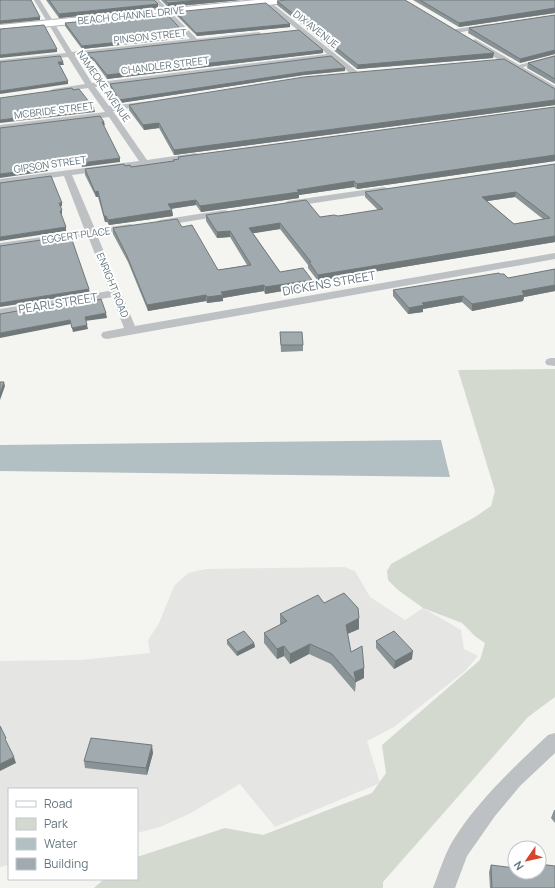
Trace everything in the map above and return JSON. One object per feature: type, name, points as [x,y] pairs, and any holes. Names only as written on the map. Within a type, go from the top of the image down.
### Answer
[{"type":"main road","name":"BEACH CHANNEL DRIVE","points":[[0,28],[286,0]]},
{"type":"street","name":"NAMEOKE AVENUE","points":[[37,0],[90,86],[110,112],[144,162]]},
{"type":"street","points":[[156,0],[195,41]]},
{"type":"street","name":"DIX AVENUE","points":[[265,1],[333,55],[359,73],[340,74]]},
{"type":"street","points":[[453,29],[492,26]]},
{"type":"street","points":[[292,30],[301,29]]},
{"type":"street","points":[[453,29],[555,90]]},
{"type":"street","name":"PINSON STREET","points":[[0,62],[266,33]]},
{"type":"street","name":"CHANDLER STREET","points":[[45,92],[333,55]]},
{"type":"street","points":[[516,67],[555,57]]},
{"type":"street","points":[[490,62],[506,60]]},
{"type":"street","name":"MCBRIDE STREET","points":[[0,128],[110,112],[154,102]]},
{"type":"street","name":"GIPSON STREET","points":[[0,182],[207,154]]},
{"type":"street","name":"ENRIGHT ROAD","points":[[67,173],[131,330]]},
{"type":"street","points":[[280,205],[390,189]]},
{"type":"street","name":"EGGERT PLACE","points":[[0,246],[233,212]]},
{"type":"street","name":"DICKENS STREET","points":[[107,335],[555,256]]},
{"type":"street","name":"PEARL STREET","points":[[0,313],[116,293]]},
{"type":"street","points":[[444,888],[459,850],[488,809],[514,780],[555,741]]},
{"type":"shaded area","points":[[344,567],[355,571],[370,597],[405,620],[423,608],[461,630],[464,649],[478,656],[464,672],[394,727],[367,741],[380,783],[275,827],[240,784],[189,814],[160,827],[138,833],[138,788],[8,788],[8,865],[0,867],[0,661],[80,660],[150,653],[148,640],[159,623],[174,586],[188,573],[206,569]]},
{"type":"green space","points":[[555,369],[555,697],[528,717],[383,882],[383,888],[94,888],[103,880],[138,880],[138,857],[225,828],[263,835],[372,793],[386,773],[382,745],[480,660],[485,643],[476,637],[462,623],[423,608],[398,590],[388,580],[387,571],[391,564],[475,517],[491,506],[495,491],[458,370]]},
{"type":"water","points":[[441,440],[450,477],[0,471],[0,445]]},
{"type":"building","points":[[0,0],[31,0],[40,17],[0,21]]},
{"type":"building","points":[[49,0],[154,0],[158,4],[59,14]]},
{"type":"building","points":[[165,0],[199,0],[168,3]]},
{"type":"building","points":[[405,0],[494,53],[358,65],[277,1]]},
{"type":"building","points":[[420,0],[555,0],[555,8],[459,23]]},
{"type":"building","points":[[266,3],[290,24],[196,33],[176,12]]},
{"type":"building","points":[[166,13],[186,35],[82,46],[65,23]]},
{"type":"building","points":[[555,15],[555,50],[520,59],[469,28]]},
{"type":"building","points":[[44,25],[57,49],[0,55],[0,29]]},
{"type":"building","points":[[299,30],[323,50],[107,75],[87,53]]},
{"type":"building","points":[[60,56],[63,62],[58,62],[68,81],[0,91],[0,62]]},
{"type":"building","points":[[331,56],[345,68],[304,72],[119,100],[110,84]]},
{"type":"building","points":[[555,56],[555,79],[528,63]]},
{"type":"building","points":[[504,59],[555,89],[555,100],[174,150],[159,123],[143,125],[129,105],[304,77]]},
{"type":"building","points":[[72,88],[73,90],[79,89],[94,108],[0,120],[0,98]]},
{"type":"building","points":[[555,107],[555,155],[357,184],[354,181],[297,190],[299,192],[200,206],[196,200],[168,204],[172,210],[108,220],[106,216],[104,216],[98,191],[95,192],[85,169],[124,164],[125,166],[130,165],[131,167],[174,161],[173,160],[179,159],[178,157]]},
{"type":"building","points":[[100,116],[120,158],[81,163],[79,159],[46,163],[48,168],[0,174],[0,128]]},
{"type":"building","points":[[555,164],[555,236],[318,275],[309,262],[311,262],[280,223],[249,228],[280,272],[303,268],[312,280],[265,287],[264,285],[221,292],[223,295],[207,297],[206,295],[147,305],[127,256],[113,228],[177,219],[182,227],[192,225],[218,270],[251,265],[230,231],[217,232],[206,215],[306,200],[320,217],[334,215],[338,216],[383,209],[365,192]],"holes":[[[516,192],[550,218],[514,224],[482,197]]]},
{"type":"building","points":[[51,176],[62,203],[59,203],[62,210],[60,211],[66,227],[0,237],[0,183]]},
{"type":"building","points":[[69,236],[71,237],[89,289],[0,303],[0,246]]},
{"type":"building","points":[[555,269],[555,285],[522,291],[524,295],[472,304],[463,296],[422,303],[424,305],[409,308],[393,290],[499,273],[504,274],[508,278]]},
{"type":"building","points":[[92,298],[93,301],[101,299],[106,313],[85,317],[87,325],[72,328],[70,320],[0,333],[0,314]]},
{"type":"building","points":[[280,332],[302,332],[303,345],[281,345]]},
{"type":"building","points":[[0,382],[4,382],[0,394]]},
{"type":"building","points":[[344,593],[358,608],[359,618],[346,625],[351,652],[362,646],[364,668],[354,672],[356,682],[332,654],[310,644],[290,654],[284,646],[277,649],[264,633],[287,621],[280,614],[318,595],[324,603]]},
{"type":"building","points":[[244,631],[254,643],[237,652],[227,640]]},
{"type":"building","points":[[394,631],[413,651],[395,661],[376,641]]},
{"type":"building","points":[[0,726],[14,757],[0,764]]},
{"type":"building","points":[[91,738],[152,745],[146,768],[84,761]]},
{"type":"building","points":[[491,865],[507,867],[507,880],[547,880],[547,865],[555,866],[555,888],[492,888]]}]
